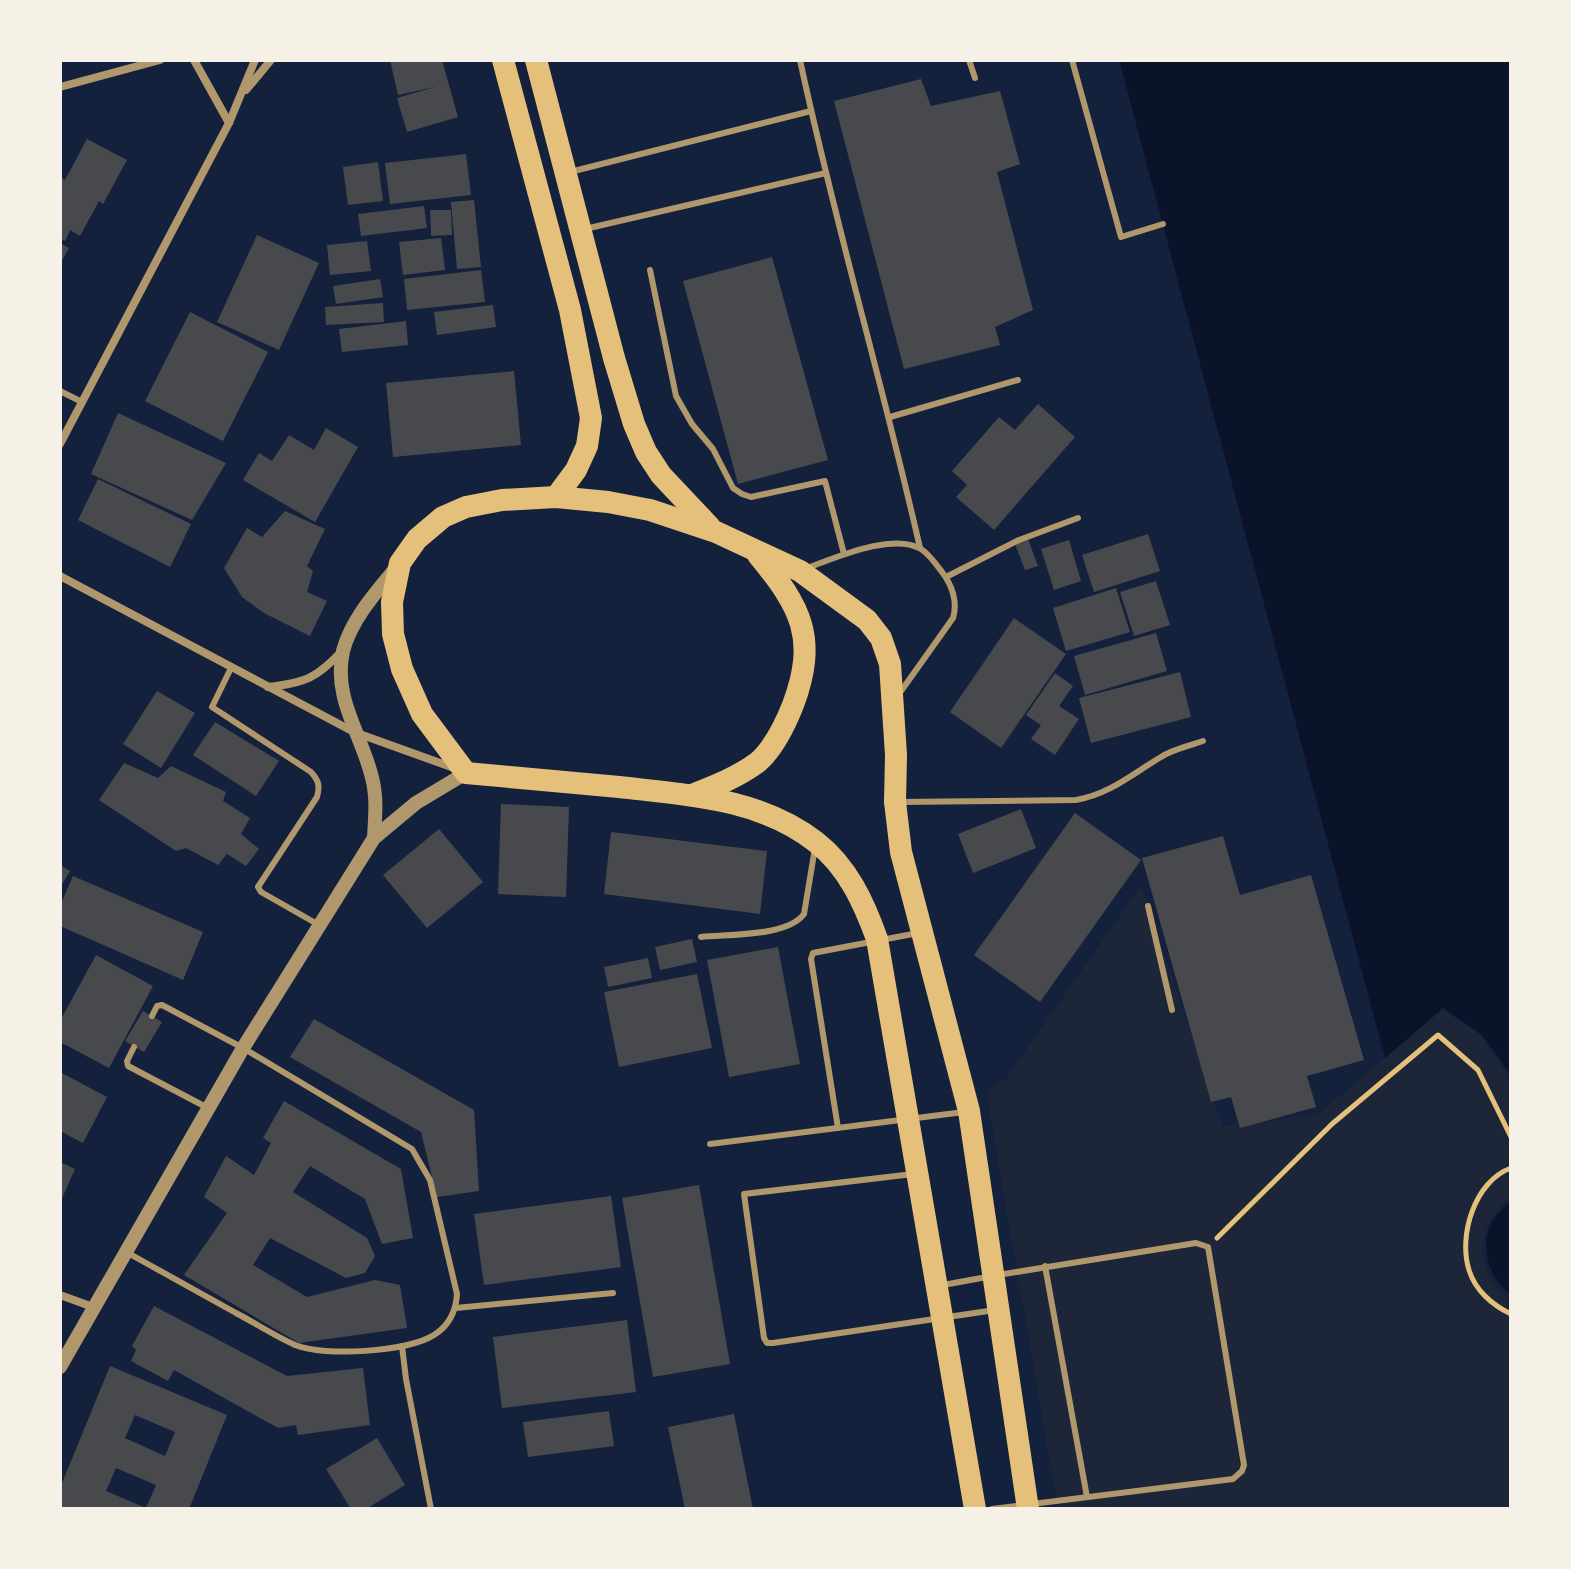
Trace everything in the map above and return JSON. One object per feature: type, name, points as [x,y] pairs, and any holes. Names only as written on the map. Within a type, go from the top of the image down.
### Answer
[{"type":"highway","points":[[503,60],[570,310],[591,418],[587,446],[576,470],[556,497]]},
{"type":"highway","points":[[536,60],[624,395],[646,452],[668,484],[716,532]]},
{"type":"highway","points":[[975,1509],[877,939],[855,886],[839,864],[816,842],[780,820],[747,806],[692,795],[466,773],[422,714],[402,669],[393,634],[392,602],[400,563],[417,539],[443,517],[466,507],[502,500],[556,497],[650,510],[716,532],[800,571],[867,620],[881,638],[890,664],[895,802],[901,852],[969,1111],[1028,1507]]},
{"type":"highway","points":[[692,795],[736,777],[760,760],[775,743],[800,686],[806,658],[804,631],[794,606],[777,579],[753,550]]},
{"type":"street","points":[[60,87],[160,60]]},
{"type":"street","points":[[194,60],[229,123]]},
{"type":"street","points":[[60,444],[229,123],[255,60]]},
{"type":"street","points":[[243,95],[271,60]]},
{"type":"street","points":[[374,838],[376,807],[373,783],[342,695],[340,678],[344,650],[357,620],[374,593],[400,563]]},
{"type":"street","points":[[60,576],[354,732],[466,773]]},
{"type":"street","points":[[267,688],[308,680],[322,672],[344,650]]},
{"type":"street","points":[[60,1367],[243,1048],[374,838],[416,803],[466,773]]},
{"type":"street","points":[[60,1295],[93,1307]]},
{"type":"lane","points":[[800,60],[920,548],[946,577],[956,607],[953,618],[893,704]]},
{"type":"lane","points":[[969,60],[975,78]]},
{"type":"lane","points":[[1072,60],[1121,237],[1163,224]]},
{"type":"lane","points":[[566,173],[811,111]]},
{"type":"lane","points":[[581,230],[826,173]]},
{"type":"lane","points":[[650,270],[676,396],[692,424],[713,449],[727,479],[742,494],[751,497],[825,481],[844,554]]},
{"type":"lane","points":[[890,417],[1018,380]]},
{"type":"lane","points":[[60,391],[82,402]]},
{"type":"lane","points":[[946,577],[1019,540],[1078,518]]},
{"type":"lane","points":[[800,571],[844,554],[883,545],[920,548]]},
{"type":"lane","points":[[231,668],[212,707],[311,772],[320,788],[258,887],[261,892],[319,925]]},
{"type":"lane","points":[[895,802],[1076,800],[1096,797],[1163,755],[1203,741]]},
{"type":"lane","points":[[701,937],[783,929],[798,922],[804,914],[816,842]]},
{"type":"lane","points":[[1148,906],[1172,1010]]},
{"type":"lane","points":[[838,1128],[811,959],[813,953],[924,932]]},
{"type":"lane","points":[[125,1251],[297,1346],[325,1351],[402,1346],[434,1335],[449,1322],[456,1308],[457,1294],[430,1180],[412,1149],[243,1048],[162,1005],[157,1006],[152,1016]]},
{"type":"lane","points":[[134,1047],[127,1061],[128,1066],[208,1108]]},
{"type":"lane","points":[[710,1144],[969,1111]]},
{"type":"lane","points":[[917,1173],[744,1194],[764,1338],[767,1343],[773,1343],[998,1309]]},
{"type":"lane","points":[[936,1286],[1196,1243],[1208,1247],[1242,1450],[1242,1471],[1233,1479],[1028,1507],[992,1509]]},
{"type":"lane","points":[[1045,1266],[1087,1497]]},
{"type":"lane","points":[[456,1308],[613,1293]]},
{"type":"lane","points":[[402,1346],[431,1509]]},
{"type":"path","points":[[1208,1247],[1332,1124],[1438,1035],[1478,1070],[1511,1137]]},
{"type":"path","points":[[1511,1168],[1494,1179],[1479,1195],[1466,1241],[1469,1270],[1480,1292],[1511,1314]]},
{"type":"shaded area","points":[[1119,60],[1511,60],[1511,1075],[1482,1035],[1443,1008],[1385,1058]]},
{"type":"shaded area","points":[[1141,886],[1223,1127],[1319,1114],[1443,1009],[1481,1036],[1511,1079],[1511,1198],[1490,1221],[1483,1249],[1490,1277],[1511,1300],[1511,1509],[1058,1509],[986,1091],[1005,1080]]},
{"type":"shaded area","points":[[1511,1203],[1511,1294],[1493,1274],[1486,1248],[1492,1222]]},
{"type":"building","points":[[390,60],[442,60],[458,117],[407,132],[397,98],[435,87],[398,95]]},
{"type":"building","points":[[921,79],[931,106],[1000,91],[1020,164],[997,172],[1033,310],[995,327],[1000,345],[904,369],[834,101]]},
{"type":"building","points":[[87,139],[127,160],[103,204],[99,201],[80,236],[70,230],[65,241],[60,238],[60,177],[65,180]]},
{"type":"building","points":[[466,154],[471,195],[390,204],[385,163]]},
{"type":"building","points":[[378,162],[383,201],[348,205],[343,167]]},
{"type":"building","points":[[474,200],[481,267],[457,269],[451,202]]},
{"type":"building","points":[[424,206],[427,228],[361,236],[358,214]]},
{"type":"building","points":[[430,210],[451,210],[452,235],[431,236]]},
{"type":"building","points":[[257,235],[319,263],[279,350],[217,322]]},
{"type":"building","points":[[441,238],[445,270],[403,275],[399,242]]},
{"type":"building","points":[[367,241],[371,271],[330,275],[327,245]]},
{"type":"building","points":[[60,243],[69,248],[60,264]]},
{"type":"building","points":[[772,257],[828,460],[738,484],[683,281]]},
{"type":"building","points":[[481,270],[485,302],[407,310],[404,279]]},
{"type":"building","points":[[380,279],[383,297],[336,304],[333,286]]},
{"type":"building","points":[[383,303],[384,322],[326,325],[325,307]]},
{"type":"building","points":[[493,305],[496,327],[437,335],[434,312]]},
{"type":"building","points":[[190,312],[268,352],[223,441],[145,401]]},
{"type":"building","points":[[406,321],[408,345],[342,352],[339,329]]},
{"type":"building","points":[[514,371],[521,445],[393,457],[386,383]]},
{"type":"building","points":[[1038,404],[1075,437],[994,530],[956,497],[967,485],[952,471],[999,417],[1015,430]]},
{"type":"building","points":[[118,413],[226,463],[192,520],[91,474]]},
{"type":"building","points":[[326,428],[358,447],[315,522],[243,480],[259,453],[272,461],[289,435],[314,450]]},
{"type":"building","points":[[98,479],[191,524],[170,567],[78,520]]},
{"type":"building","points":[[285,511],[325,529],[307,566],[313,571],[307,592],[327,601],[310,636],[264,613],[242,597],[224,568],[247,528],[262,537]]},
{"type":"building","points":[[1148,534],[1160,571],[1094,592],[1082,555]]},
{"type":"building","points":[[1028,539],[1038,566],[1025,570],[1015,544]]},
{"type":"building","points":[[1069,540],[1081,581],[1054,590],[1041,549]]},
{"type":"building","points":[[1156,581],[1170,625],[1134,636],[1120,592]]},
{"type":"building","points":[[1116,588],[1130,632],[1066,651],[1053,608]]},
{"type":"building","points":[[1014,618],[1066,654],[1001,748],[950,712]]},
{"type":"building","points":[[1156,633],[1167,671],[1085,695],[1074,656]]},
{"type":"building","points":[[1180,672],[1191,717],[1091,743],[1079,698]]},
{"type":"building","points":[[1055,673],[1073,686],[1059,706],[1079,719],[1055,755],[1031,739],[1041,725],[1026,715]]},
{"type":"building","points":[[157,691],[195,713],[161,768],[123,744]]},
{"type":"building","points":[[215,722],[279,761],[256,796],[193,755]]},
{"type":"building","points":[[124,763],[158,778],[171,766],[226,792],[223,801],[250,818],[241,834],[259,849],[246,866],[227,854],[218,865],[186,848],[176,851],[99,800]]},
{"type":"building","points":[[501,804],[569,807],[566,897],[498,894]]},
{"type":"building","points":[[1021,809],[1036,848],[973,873],[958,834]]},
{"type":"building","points":[[1075,813],[1141,860],[1040,1002],[974,955]]},
{"type":"building","points":[[439,829],[483,882],[427,928],[383,875]]},
{"type":"building","points":[[611,832],[767,851],[760,914],[604,894]]},
{"type":"building","points":[[1223,836],[1240,895],[1311,875],[1364,1060],[1307,1076],[1316,1107],[1240,1128],[1231,1097],[1211,1102],[1142,858]]},
{"type":"building","points":[[60,865],[70,871],[60,888]]},
{"type":"building","points":[[73,876],[203,932],[183,980],[60,926],[60,906]]},
{"type":"building","points":[[692,939],[697,962],[660,970],[655,947]]},
{"type":"building","points":[[778,947],[800,1064],[729,1077],[707,960]]},
{"type":"building","points":[[96,955],[153,986],[109,1068],[60,1042],[60,1021]]},
{"type":"building","points":[[648,958],[652,978],[608,987],[604,967]]},
{"type":"building","points":[[697,974],[712,1048],[619,1067],[604,992]]},
{"type":"building","points":[[143,1011],[162,1022],[144,1052],[125,1041]]},
{"type":"building","points":[[314,1019],[474,1110],[479,1191],[437,1197],[421,1132],[290,1057]]},
{"type":"building","points":[[60,1072],[107,1097],[83,1143],[60,1131]]},
{"type":"building","points":[[284,1101],[401,1169],[413,1238],[382,1244],[365,1199],[310,1166],[293,1192],[367,1238],[375,1256],[365,1273],[346,1278],[270,1238],[253,1265],[307,1297],[375,1280],[400,1285],[407,1328],[299,1343],[184,1275],[227,1213],[204,1197],[226,1156],[254,1175],[271,1143],[263,1138]]},
{"type":"building","points":[[60,1162],[75,1169],[60,1203]]},
{"type":"building","points":[[699,1185],[730,1364],[653,1377],[622,1198]]},
{"type":"building","points":[[611,1196],[621,1267],[484,1285],[474,1214]]},
{"type":"building","points":[[154,1306],[287,1376],[363,1368],[370,1425],[298,1435],[296,1425],[278,1428],[174,1370],[168,1381],[131,1361],[136,1350],[132,1346]]},
{"type":"building","points":[[627,1320],[636,1392],[502,1408],[493,1337]]},
{"type":"building","points":[[110,1366],[227,1415],[189,1509],[60,1509],[60,1488]],"holes":[[[135,1415],[175,1432],[165,1456],[125,1438]],[[116,1468],[156,1485],[146,1508],[106,1491]]]},
{"type":"building","points":[[609,1411],[614,1446],[528,1457],[523,1422]]},
{"type":"building","points":[[734,1414],[753,1509],[685,1509],[668,1427]]},
{"type":"building","points":[[377,1438],[405,1485],[366,1509],[351,1509],[326,1469]]}]
